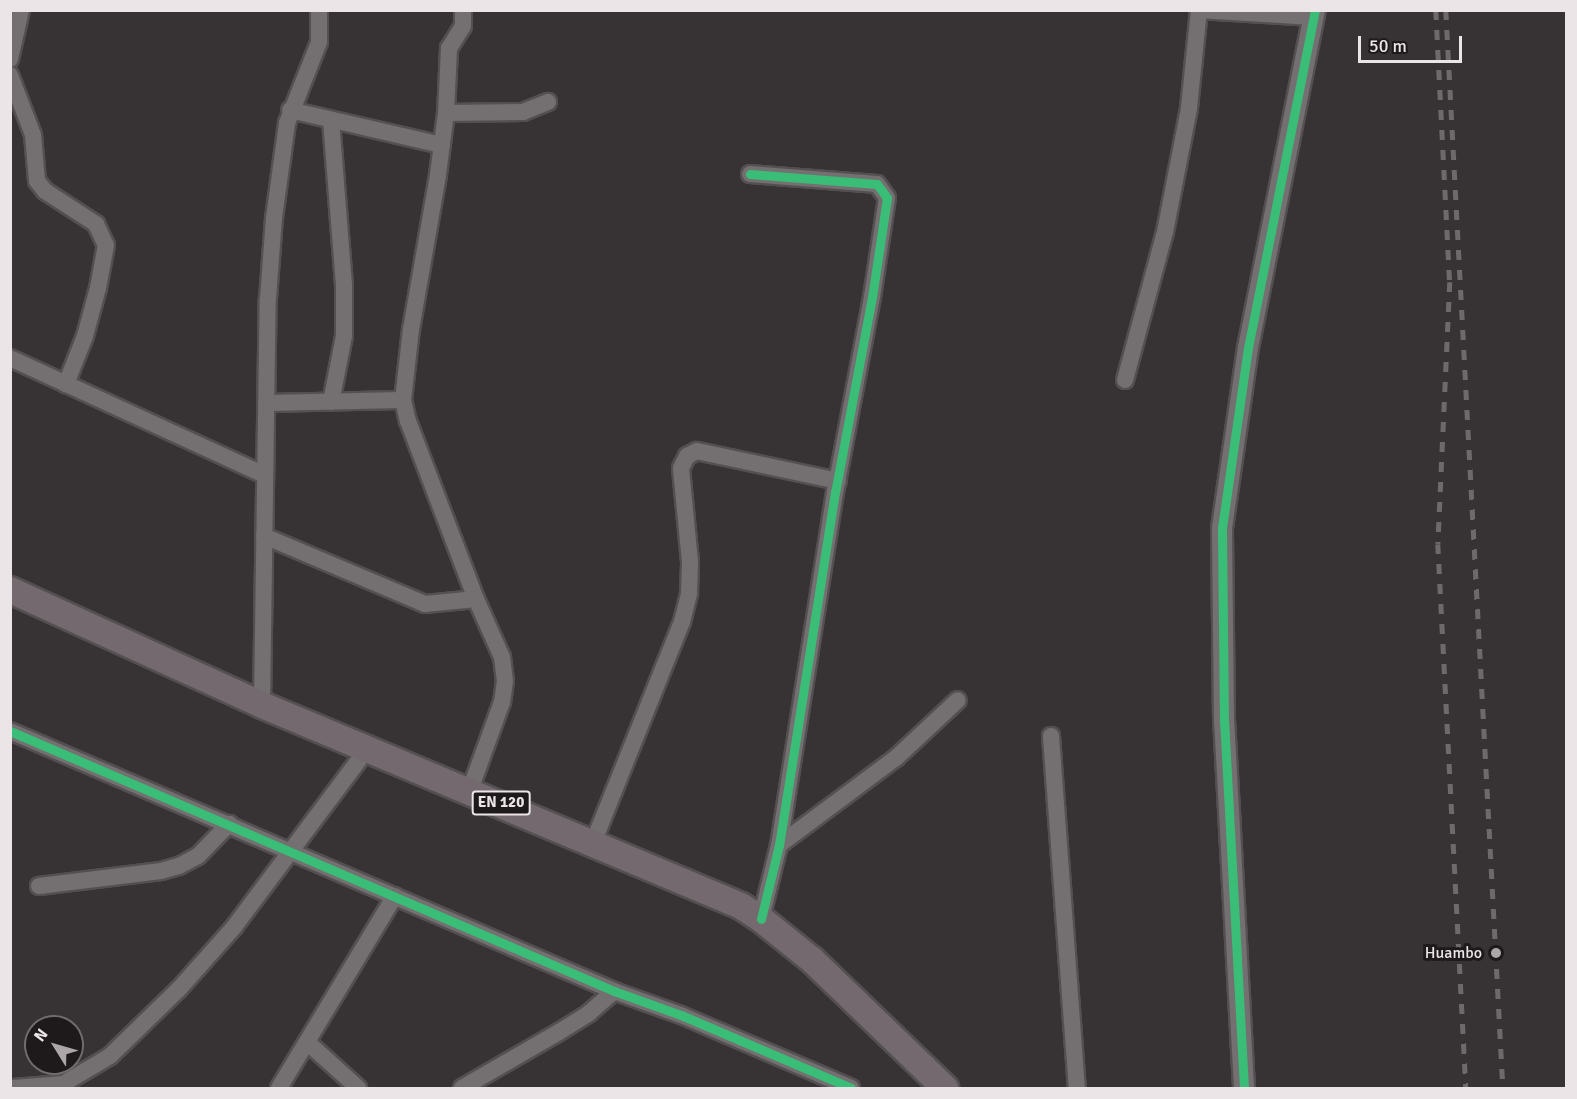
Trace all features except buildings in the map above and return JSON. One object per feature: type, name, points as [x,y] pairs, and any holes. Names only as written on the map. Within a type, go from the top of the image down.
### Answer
[{"type":"main road","name":"EN 120","points":[[10,590],[262,705],[717,894],[761,919],[812,960],[945,1089]]},
{"type":"street","points":[[10,59],[21,10]]},
{"type":"street","points":[[262,705],[268,298],[274,218],[290,110],[319,42],[319,10]]},
{"type":"street","points":[[463,10],[463,26],[449,48],[446,113],[411,329],[403,399],[408,421],[502,657],[505,681],[502,702],[470,790]]},
{"type":"street","points":[[1125,380],[1166,232],[1189,108],[1199,10],[1314,14],[1248,348],[1222,528],[1224,722],[1240,1087]]},
{"type":"street","points":[[10,75],[33,135],[37,181],[45,191],[96,224],[106,245],[98,288],[85,336],[66,384]]},
{"type":"street","points":[[446,113],[523,112],[548,102]]},
{"type":"street","points":[[290,110],[441,145]]},
{"type":"street","points":[[331,120],[344,284],[344,336],[331,402]]},
{"type":"street","points":[[750,174],[877,184],[887,198],[779,845],[761,919]]},
{"type":"street","points":[[10,358],[264,475]]},
{"type":"street","points":[[266,403],[403,399]]},
{"type":"street","points":[[593,843],[682,622],[688,593],[690,562],[681,468],[687,456],[697,451],[838,481]]},
{"type":"street","points":[[264,536],[425,604],[477,599]]},
{"type":"street","points":[[779,845],[897,757],[958,699]]},
{"type":"street","points":[[10,731],[614,991],[681,1015],[850,1089]]},
{"type":"street","points":[[1051,736],[1077,1089]]},
{"type":"street","points":[[13,1089],[63,1087],[110,1056],[179,989],[234,927],[292,853],[368,748]]},
{"type":"street","points":[[39,886],[161,871],[179,866],[198,855],[229,824]]},
{"type":"street","points":[[279,1089],[395,896]]},
{"type":"street","points":[[462,1089],[589,1013],[614,991]]},
{"type":"street","points":[[307,1042],[358,1089]]},
{"type":"railway","points":[[1436,10],[1450,282],[1438,544],[1466,1088]]},
{"type":"railway","points":[[1446,10],[1503,1088]]},
{"type":"cycle path","points":[[1244,1088],[1224,722],[1222,528],[1248,348],[1315,10]]},
{"type":"cycle path","points":[[750,174],[877,184],[887,198],[872,297],[835,492],[779,845],[761,919]]},
{"type":"cycle path","points":[[10,731],[614,991],[681,1015],[851,1088]]},
{"type":"place","name":"Huambo","points":[[1496,953]]}]
